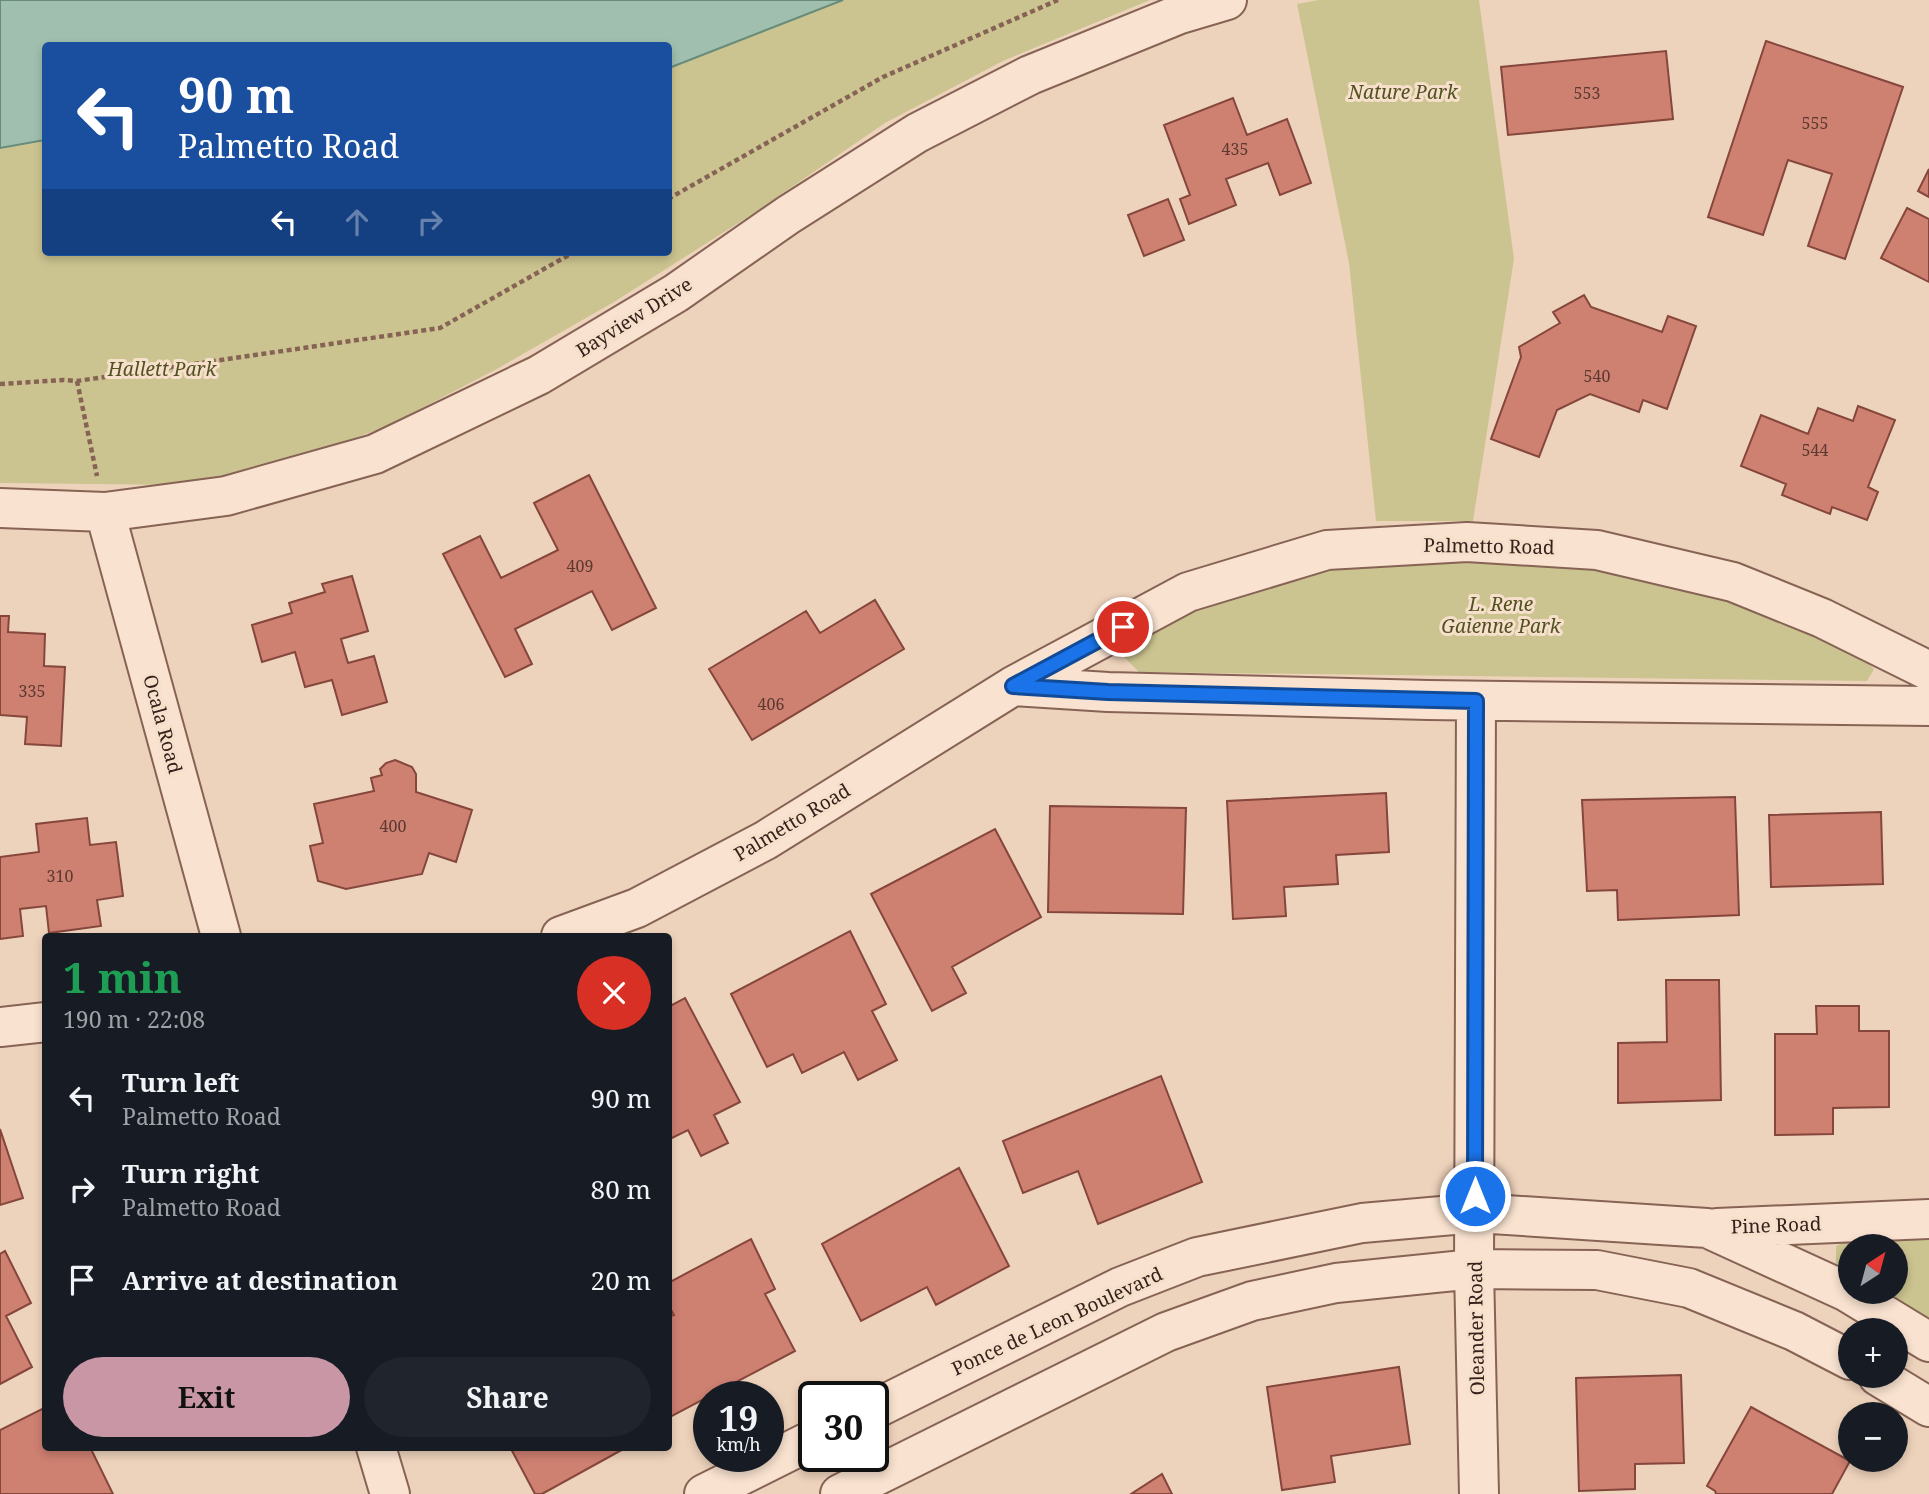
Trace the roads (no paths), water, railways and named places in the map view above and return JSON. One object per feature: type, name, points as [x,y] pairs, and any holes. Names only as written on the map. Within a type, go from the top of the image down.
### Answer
[{"type":"street","name":"Bayview Drive","points":[[0,508],[105,512],[226,496],[376,454],[539,375],[676,293],[788,215],[917,133],[1030,75],[1180,14],[1227,0]]},
{"type":"street","name":"Ocala Road","points":[[105,512],[220,933]]},
{"type":"street","name":"Palmetto Road","points":[[569,933],[637,908],[766,840],[1013,686],[1188,592],[1327,550],[1467,542],[1597,550],[1733,582],[1822,618],[1929,671]]},
{"type":"street","points":[[1013,686],[1108,692],[1476,701],[1929,706]]},
{"type":"street","name":"Oleander Road","points":[[1476,701],[1474,1269],[1479,1494]]},
{"type":"street","points":[[0,1027],[42,1022]]},
{"type":"street","name":"Ponce de Leon Boulevard","points":[[889,1402],[1120,1287],[1197,1257],[1362,1223],[1475,1213],[1707,1228],[1847,1292],[1929,1342]]},
{"type":"street","name":"Pine Road","points":[[1707,1228],[1929,1219]]},
{"type":"street","points":[[840,1494],[1166,1332],[1239,1306],[1336,1283],[1474,1269],[1597,1270],[1689,1288],[1794,1331],[1838,1354]]},
{"type":"street","points":[[1898,1388],[1929,1407]]},
{"type":"street","points":[[704,1494],[798,1447]]},
{"type":"street","points":[[377,1451],[390,1494]]},
{"type":"park label","name":"Nature Park","points":[[1403,92]]},
{"type":"park label","name":"Hallett Park","points":[[162,369]]},
{"type":"park label","name":"L. Rene Gaienne Park","points":[[1501,615]]}]
